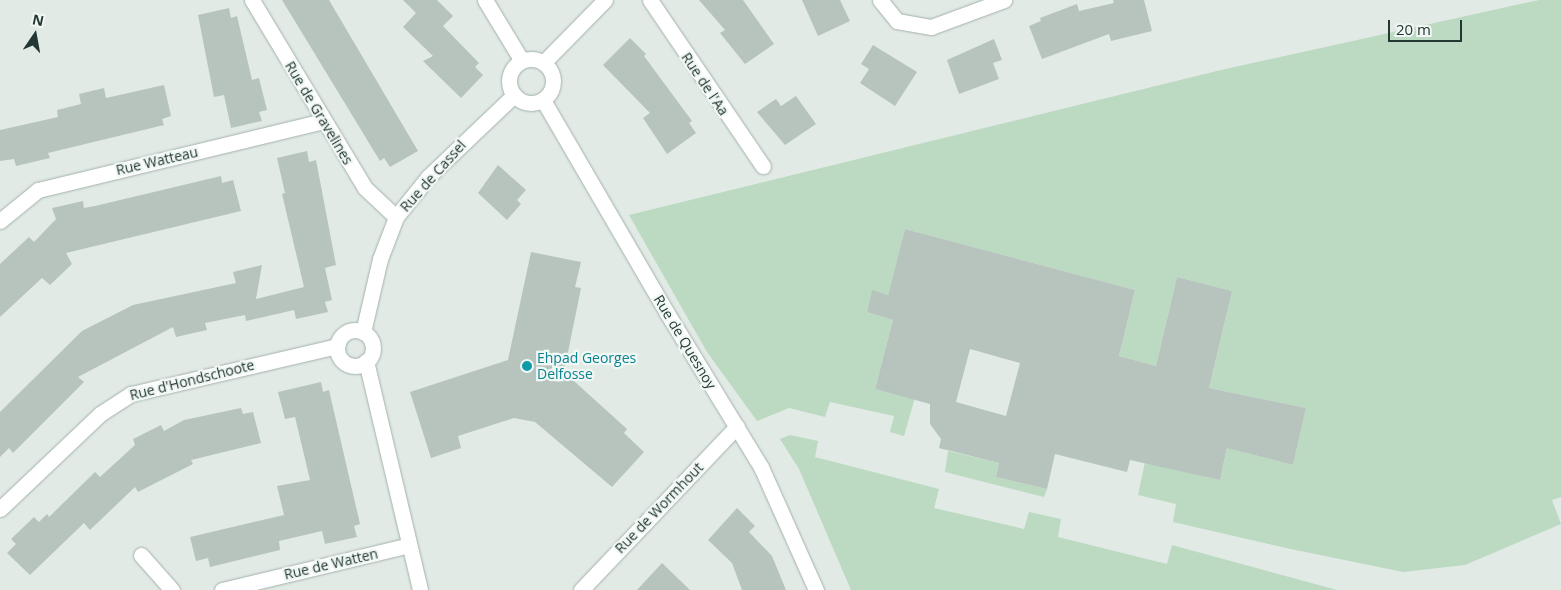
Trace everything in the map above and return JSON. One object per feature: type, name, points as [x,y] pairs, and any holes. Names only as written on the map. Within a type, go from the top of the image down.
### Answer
[{"type":"street","name":"Rue de Gravelines","points":[[252,0],[368,193],[396,217]]},
{"type":"street","points":[[485,0],[522,61]]},
{"type":"street","points":[[522,61],[544,62],[605,0]]},
{"type":"street","name":"Rue de l'Aa","points":[[650,0],[763,166]]},
{"type":"street","points":[[880,0],[897,21],[931,27],[1004,0]]},
{"type":"street","points":[[522,61],[510,76],[514,95],[531,103],[543,100],[554,81],[544,62]]},
{"type":"street","name":"Rue de Cassel","points":[[363,332],[380,259],[396,217],[428,177],[514,95]]},
{"type":"street","name":"Rue de Quesnoy","points":[[543,100],[667,313],[761,467],[816,590]]},
{"type":"street","name":"Rue Watteau","points":[[0,222],[38,190],[324,120]]},
{"type":"street","points":[[366,361],[349,365],[340,357],[337,346],[346,332],[363,332],[373,346],[366,361],[420,590]]},
{"type":"street","name":"Rue d'Hondschoote","points":[[0,510],[100,414],[131,394],[337,346]]},
{"type":"street","name":"Rue de Wormhout","points":[[581,590],[737,426]]},
{"type":"street","name":"Rue de Watten","points":[[222,590],[410,545]]},
{"type":"street","points":[[141,555],[172,590]]},
{"type":"green space","points":[[1539,0],[1561,0],[1561,497],[1552,500],[1561,524],[1465,565],[1403,572],[1286,548],[1173,522],[1176,504],[1138,495],[1145,462],[1220,480],[1229,440],[1243,452],[1293,465],[1306,408],[1209,388],[1232,291],[1177,277],[1156,366],[1119,356],[1135,290],[905,229],[888,295],[872,291],[867,312],[893,320],[875,389],[898,395],[916,394],[904,436],[890,432],[894,416],[830,402],[825,417],[789,408],[757,421],[707,352],[629,215],[1221,70]]},
{"type":"green space","points":[[790,435],[818,441],[815,457],[939,489],[934,508],[1024,529],[1029,512],[1061,519],[1058,537],[1167,564],[1172,545],[1337,590],[851,590],[799,469],[780,439]]},
{"type":"green space","points":[[948,451],[999,463],[996,477],[1047,489],[1044,497],[945,472]]},
{"type":"building","points":[[282,0],[329,0],[418,151],[390,167],[384,158],[380,161]]},
{"type":"building","points":[[403,0],[437,0],[453,16],[443,26],[479,63],[475,67],[483,75],[461,98],[423,61],[433,56],[403,27],[416,13]]},
{"type":"building","points":[[699,0],[743,0],[774,44],[745,64],[720,33],[725,30]]},
{"type":"building","points":[[802,0],[840,0],[850,21],[818,36]]},
{"type":"building","points":[[1113,0],[1144,0],[1152,31],[1111,41],[1109,34],[1042,59],[1029,26],[1041,21],[1040,18],[1077,4],[1079,11],[1114,3]]},
{"type":"building","points":[[229,8],[231,18],[237,16],[252,80],[259,78],[267,110],[259,112],[262,121],[231,128],[224,95],[214,97],[198,15]]},
{"type":"building","points":[[630,38],[646,54],[644,56],[692,121],[689,123],[696,133],[667,154],[643,118],[650,113],[603,65]]},
{"type":"building","points":[[994,39],[1002,60],[993,63],[999,79],[959,94],[947,60]]},
{"type":"building","points":[[873,45],[917,72],[895,106],[860,83],[869,69],[861,64]]},
{"type":"building","points":[[164,85],[171,116],[162,119],[164,125],[48,153],[50,158],[16,166],[14,159],[0,161],[0,130],[58,117],[57,110],[81,104],[79,94],[104,88],[106,98]]},
{"type":"building","points":[[796,96],[816,124],[785,145],[757,112],[776,99],[781,106]]},
{"type":"building","points":[[307,151],[309,162],[316,160],[336,265],[325,268],[332,300],[325,302],[328,312],[296,319],[294,310],[246,321],[245,315],[205,323],[207,330],[176,337],[173,327],[78,377],[84,382],[13,453],[9,448],[0,457],[0,412],[82,331],[133,305],[236,283],[233,272],[262,265],[256,299],[304,287],[282,194],[285,193],[277,158]]},
{"type":"building","points":[[498,165],[526,190],[517,200],[521,204],[507,220],[478,193]]},
{"type":"building","points":[[221,176],[222,183],[233,180],[241,211],[66,253],[72,264],[50,285],[42,278],[0,317],[0,264],[29,237],[34,242],[56,219],[52,208],[83,201],[84,208],[95,206]]},
{"type":"building","points":[[905,229],[1135,290],[1119,356],[1156,366],[1177,277],[1232,291],[1209,388],[1306,408],[1293,465],[1227,448],[1220,480],[1130,460],[1127,472],[1055,454],[1047,489],[996,477],[999,463],[939,448],[941,439],[930,424],[930,404],[875,389],[893,320],[867,312],[872,290],[888,295]],"holes":[[[970,349],[1020,363],[1006,416],[956,402]]]},
{"type":"building","name":"Ehpad Georges Delfosse","points":[[531,252],[581,262],[575,287],[581,288],[564,372],[627,429],[624,433],[644,452],[612,487],[535,422],[514,418],[458,436],[461,448],[431,458],[410,392],[508,360]]},
{"type":"building","points":[[321,382],[323,392],[329,390],[360,524],[354,526],[357,537],[325,544],[322,531],[279,541],[280,550],[210,567],[208,558],[196,561],[190,537],[284,515],[277,486],[310,480],[295,417],[285,419],[278,392]]},
{"type":"building","points":[[241,408],[243,414],[253,412],[261,443],[191,460],[193,464],[138,492],[135,487],[90,530],[84,523],[30,575],[7,553],[16,544],[11,539],[34,517],[39,522],[47,514],[49,517],[95,472],[100,477],[135,445],[133,439],[161,425],[164,431],[184,420]]},
{"type":"building","points":[[737,508],[755,526],[749,532],[772,556],[786,590],[742,590],[732,563],[708,540]]},
{"type":"building","points":[[662,563],[690,590],[637,590]]},
{"type":"place","name":"Ehpad Georges Delfosse","points":[[527,366]]}]
